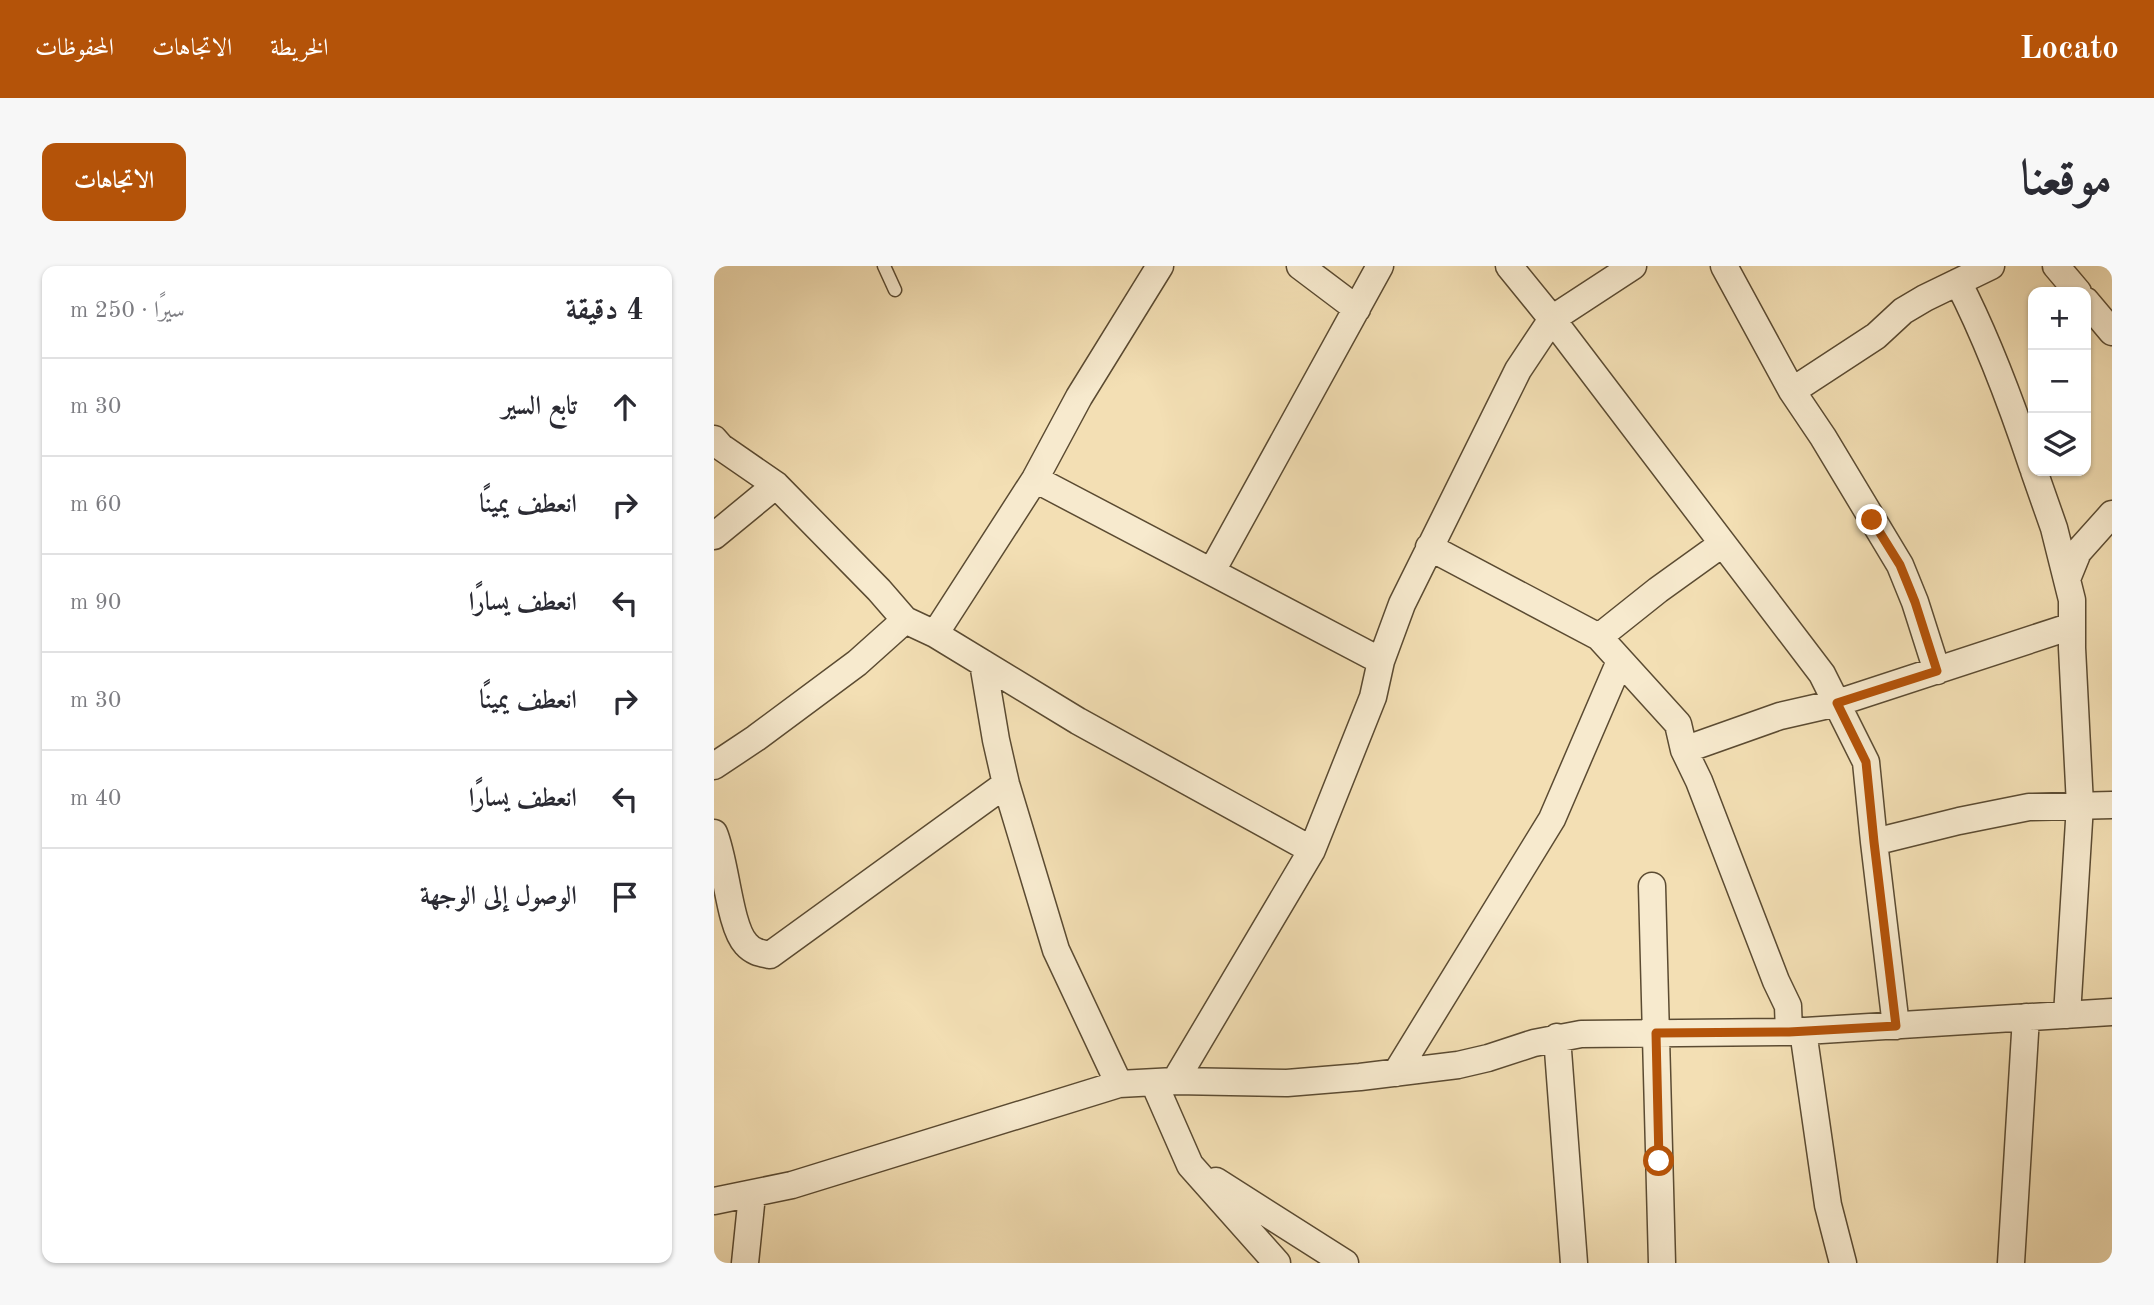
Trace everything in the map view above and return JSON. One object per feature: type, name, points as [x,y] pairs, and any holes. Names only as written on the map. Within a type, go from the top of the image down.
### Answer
[{"type":"street","points":[[935,634],[1035,479],[1079,397],[1160,266]]},
{"type":"street","points":[[1300,266],[1357,309]]},
{"type":"street","points":[[1212,571],[1380,266]]},
{"type":"street","points":[[1509,266],[1552,318],[1822,674],[1837,703],[1866,762],[1896,1026]]},
{"type":"street","points":[[1276,1263],[1190,1165],[1164,1082],[1312,850],[1373,697],[1381,661],[1402,604],[1518,370],[1552,318],[1633,266]]},
{"type":"street","points":[[1724,266],[1792,390],[1900,565],[1937,671]]},
{"type":"street","points":[[1792,390],[1876,335],[1903,311],[1991,266]]},
{"type":"street","points":[[1958,282],[2011,401],[2028,451]]},
{"type":"street","points":[[2091,308],[2112,332]]},
{"type":"street","points":[[714,439],[721,447],[775,485],[879,590],[905,621],[935,634],[1078,721],[1312,850]]},
{"type":"street","points":[[2036,476],[2054,528],[2072,600],[2080,805],[2067,1015]]},
{"type":"street","points":[[1035,479],[1381,661]]},
{"type":"street","points":[[716,529],[775,485]]},
{"type":"street","points":[[2067,579],[2078,552],[2112,514]]},
{"type":"street","points":[[1599,637],[1722,544]]},
{"type":"street","points":[[1429,547],[1599,637],[1678,724],[1684,750],[1699,781],[1796,1031],[1828,1205],[1843,1263]]},
{"type":"street","points":[[714,766],[858,663],[905,621]]},
{"type":"street","points":[[1684,750],[1780,716],[1837,703],[2072,626]]},
{"type":"street","points":[[1396,1073],[1552,819],[1620,660]]},
{"type":"street","points":[[983,663],[1006,785],[1056,950],[1119,1084]]},
{"type":"street","points":[[714,834],[720,848],[735,919],[744,942],[756,953],[770,955],[1006,785]]},
{"type":"street","points":[[1874,842],[2029,807],[2112,805]]},
{"type":"street","points":[[1651,886],[1662,1263]]},
{"type":"street","points":[[714,1201],[752,1195],[832,1174],[1119,1084],[1287,1083],[1396,1073],[1458,1065],[1557,1037],[1606,1032],[1796,1031],[2112,1012]]},
{"type":"street","points":[[2011,1263],[2026,1017]]},
{"type":"street","points":[[1557,1037],[1574,1263]]},
{"type":"street","points":[[1190,1165],[1345,1263]]},
{"type":"street","points":[[745,1263],[752,1195]]},
{"type":"lane","points":[[884,266],[895,290]]},
{"type":"route","points":[[1659,1161],[1656,1033],[1789,1032],[1896,1026],[1866,762],[1837,703],[1937,671],[1900,565],[1872,520]]}]
